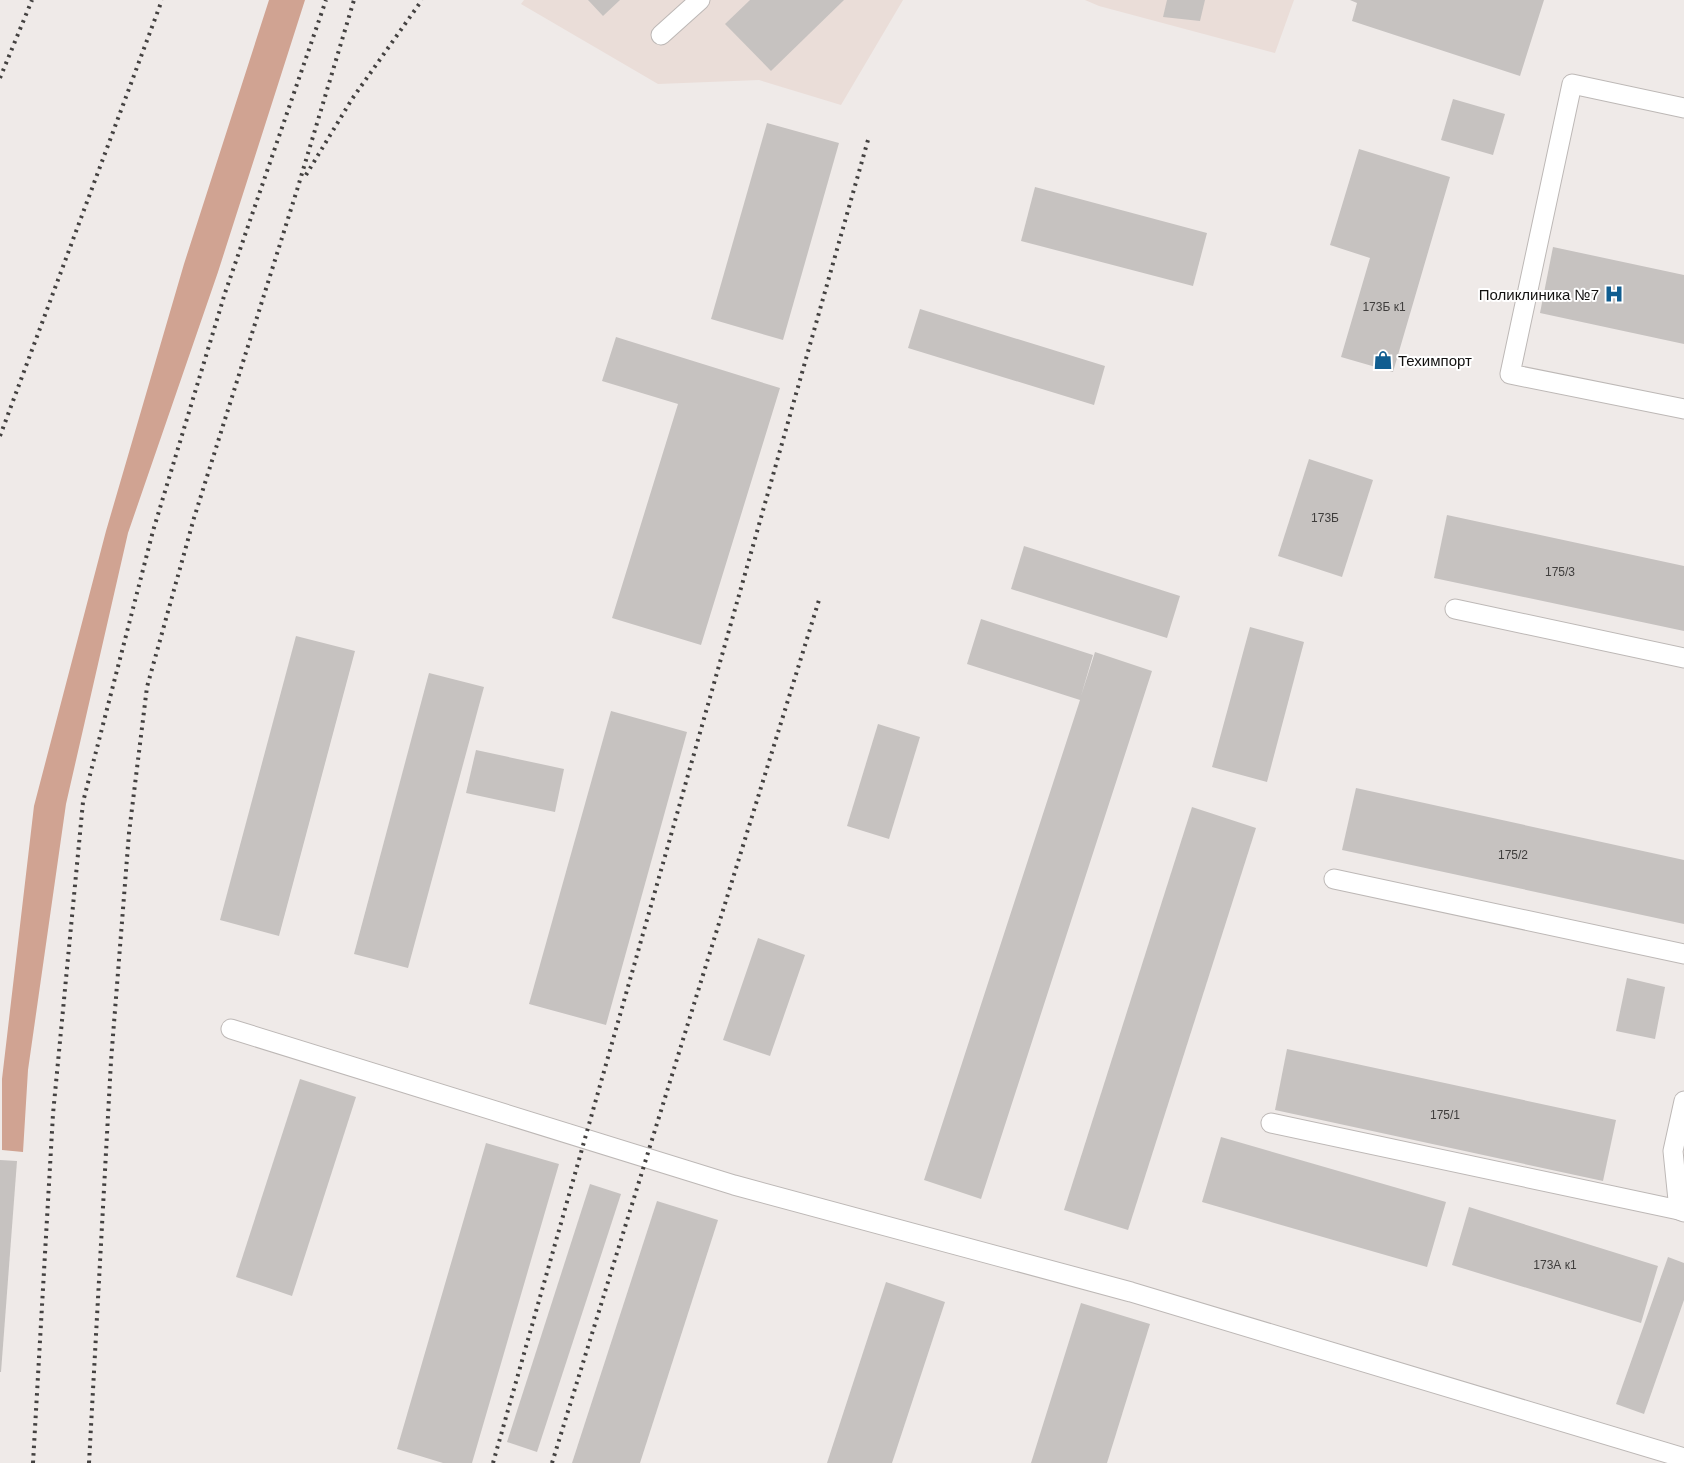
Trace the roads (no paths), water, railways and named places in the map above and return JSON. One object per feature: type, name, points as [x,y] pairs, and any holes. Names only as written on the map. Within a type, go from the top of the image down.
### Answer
[{"type":"lane","points":[[661,35],[700,0]]},
{"type":"lane","points":[[1684,108],[1572,84],[1510,374],[1684,409]]},
{"type":"lane","points":[[1456,609],[1684,658]]},
{"type":"lane","points":[[1334,879],[1684,954]]},
{"type":"lane","points":[[231,1029],[734,1185],[1131,1292],[1684,1458]]},
{"type":"lane","points":[[1271,1123],[1682,1211],[1672,1151],[1684,1100]]},
{"type":"railway","points":[[0,78],[32,0]]},
{"type":"railway","points":[[0,436],[162,0]]},
{"type":"railway","points":[[33,1463],[53,1114],[83,802],[153,531],[225,293],[326,0]]},
{"type":"railway","points":[[89,1463],[111,1061],[129,833],[147,687],[194,518],[297,190],[354,0]]},
{"type":"railway","points":[[306,175],[352,99],[422,0]]},
{"type":"railway","points":[[493,1463],[868,140]]},
{"type":"railway","points":[[552,1463],[819,600]]},
{"type":"place","name":"Поликлиника №7","points":[[1614,294]]},
{"type":"place","name":"Техимпорт","points":[[1383,360]]}]
